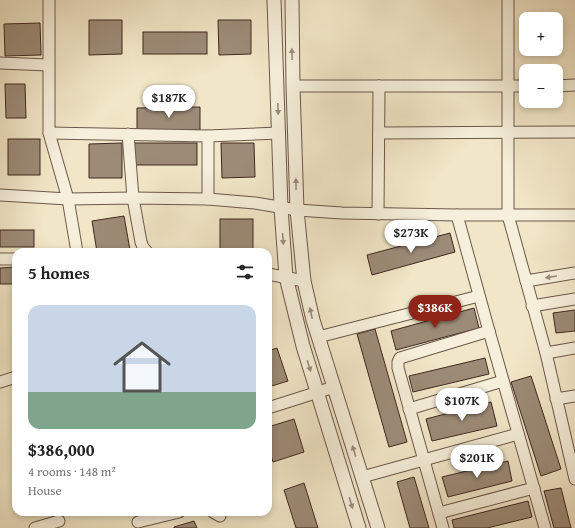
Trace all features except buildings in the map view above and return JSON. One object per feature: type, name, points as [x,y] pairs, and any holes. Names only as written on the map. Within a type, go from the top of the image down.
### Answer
[{"type":"street","points":[[49,0],[49,133],[68,199],[76,248]]},
{"type":"street","points":[[274,0],[281,208],[286,277],[303,346],[359,528]]},
{"type":"street","points":[[292,0],[297,210],[304,281],[318,337],[378,528]]},
{"type":"street","points":[[508,0],[508,216],[546,354],[556,399],[573,460],[575,479]]},
{"type":"street","points":[[0,63],[48,65]]},
{"type":"street","points":[[563,86],[575,85]]},
{"type":"street","points":[[293,86],[519,86]]},
{"type":"street","points":[[378,214],[379,86]]},
{"type":"street","points":[[379,133],[575,132]]},
{"type":"street","points":[[49,133],[208,136],[279,133]]},
{"type":"street","points":[[128,134],[133,198],[141,242],[144,248]]},
{"type":"street","points":[[208,136],[208,199]]},
{"type":"street","points":[[0,195],[68,199],[208,199],[255,203],[297,210],[342,213],[508,216],[575,215]]},
{"type":"street","points":[[458,215],[479,296],[545,528]]},
{"type":"street","points":[[0,259],[12,259]]},
{"type":"street","points":[[526,281],[575,273]]},
{"type":"street","points":[[272,275],[304,281]]},
{"type":"street","points":[[318,337],[479,296]]},
{"type":"street","points":[[532,306],[575,299]]},
{"type":"street","points":[[443,528],[409,409],[398,368],[398,362],[400,358],[489,331]]},
{"type":"street","points":[[546,354],[575,348]]},
{"type":"street","points":[[0,382],[12,378]]},
{"type":"street","points":[[409,409],[503,381]]},
{"type":"street","points":[[272,407],[334,387]]},
{"type":"street","points":[[556,399],[575,396]]},
{"type":"street","points":[[362,477],[518,434]]},
{"type":"street","points":[[439,513],[534,488]]},
{"type":"street","points":[[137,521],[160,516]]},
{"type":"street","points":[[35,528],[58,520]]}]
